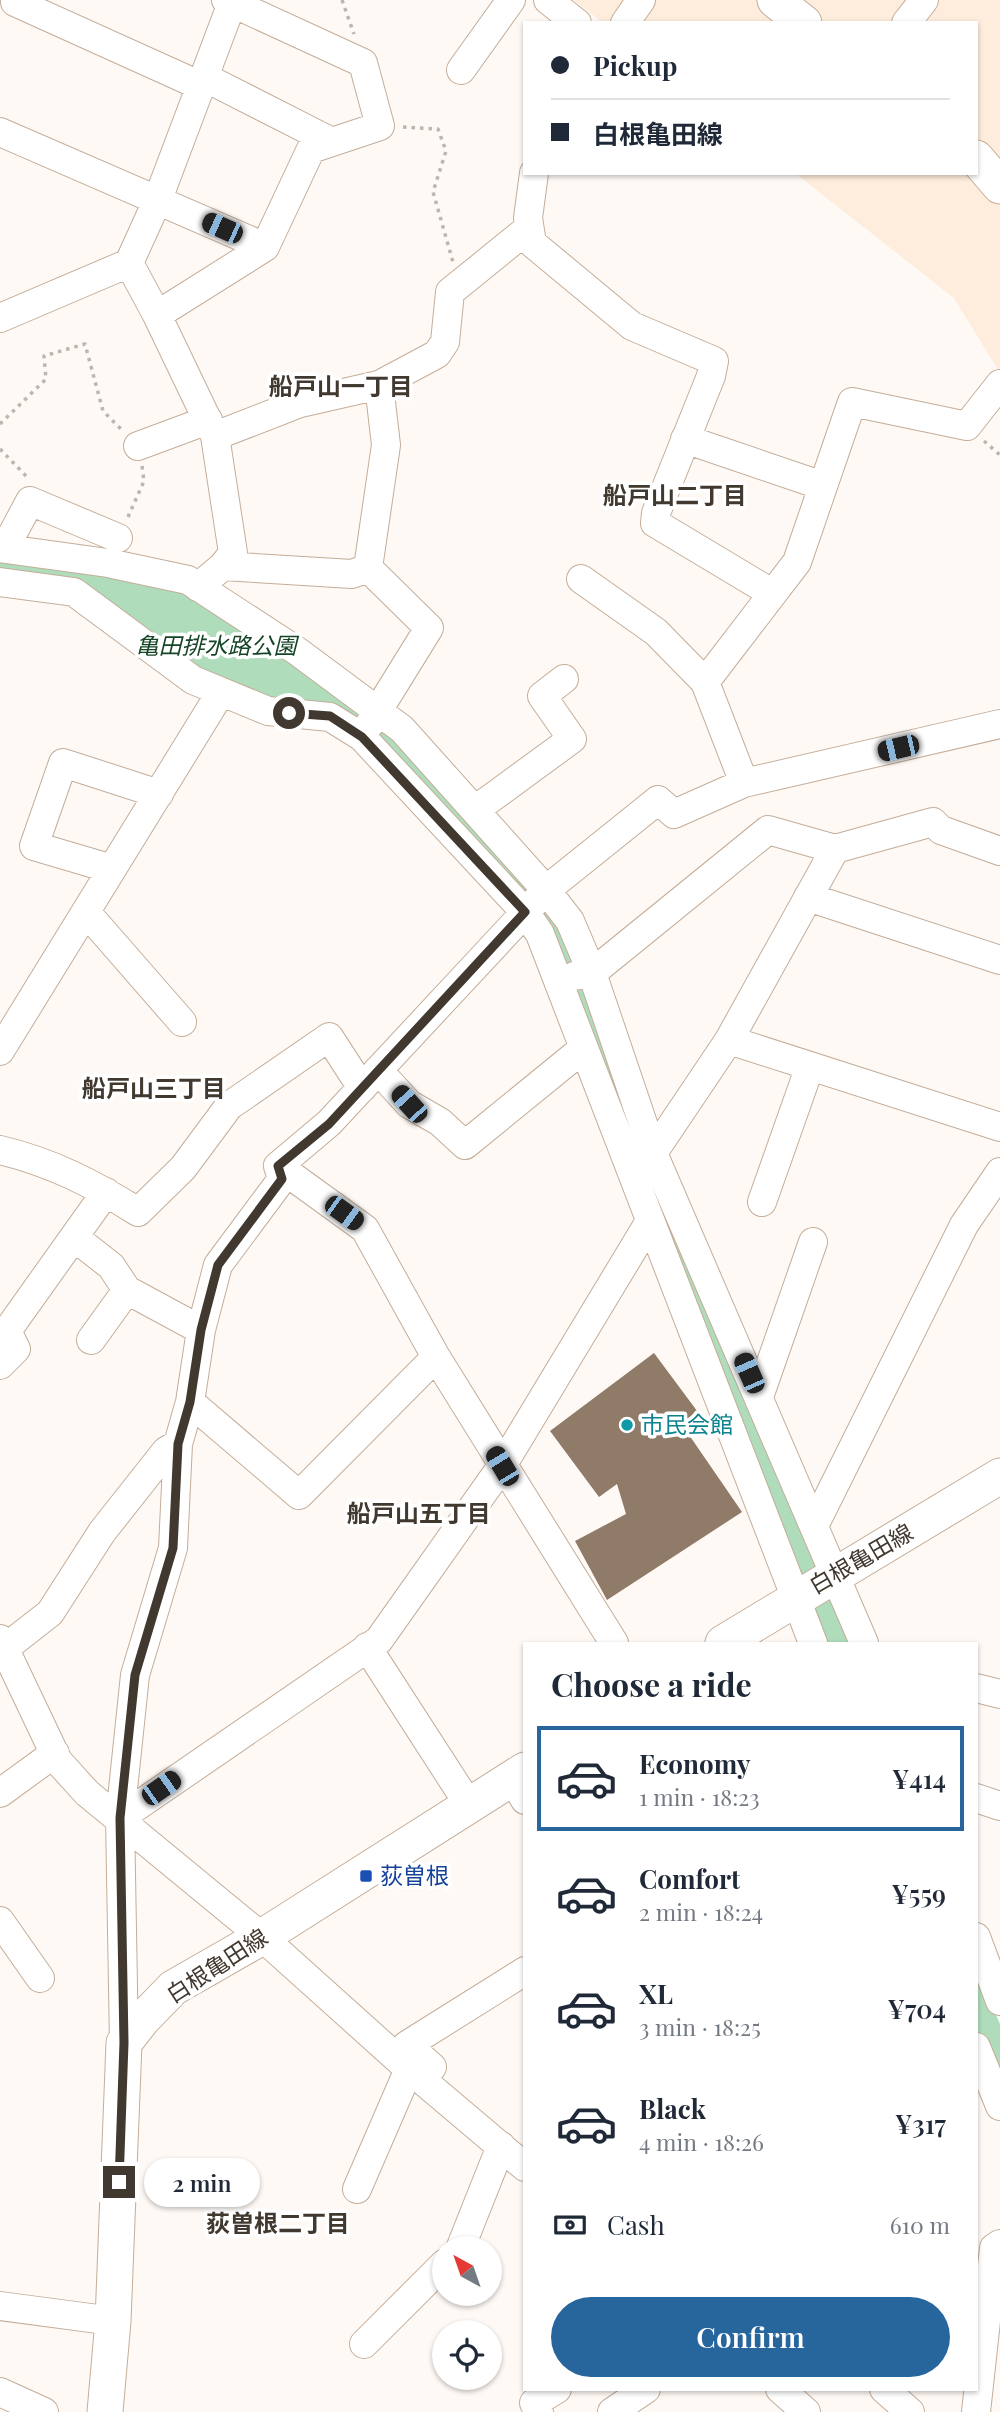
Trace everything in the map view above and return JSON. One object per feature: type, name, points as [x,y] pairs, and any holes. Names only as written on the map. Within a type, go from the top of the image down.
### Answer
[{"type":"main road","points":[[775,0],[801,21]]},
{"type":"main road","points":[[978,160],[1000,186]]},
{"type":"main road","name":"白根亀田線","points":[[725,1642],[794,1597],[1000,1476]]},
{"type":"main road","name":"白根亀田線","points":[[124,2043],[173,1988],[262,1937],[469,1805],[521,1783]]},
{"type":"main road","points":[[105,2412],[113,2321],[124,2043]]},
{"type":"street","points":[[461,70],[510,0]]},
{"type":"street","points":[[548,0],[574,21]]},
{"type":"street","points":[[626,21],[641,0]]},
{"type":"street","points":[[908,21],[924,0]]},
{"type":"street","points":[[15,2],[202,82],[332,142]]},
{"type":"street","points":[[0,318],[129,263],[158,200],[229,2],[363,62],[380,126],[311,149],[265,247],[157,315]]},
{"type":"street","points":[[0,132],[265,247]]},
{"type":"street","points":[[534,175],[529,228],[532,243],[632,326],[713,361],[711,376],[656,513],[655,523],[771,592]]},
{"type":"street","points":[[138,446],[379,385],[437,354],[445,342],[450,292],[459,281],[529,228]]},
{"type":"street","points":[[129,263],[211,428],[233,553],[223,566],[193,583]]},
{"type":"street","points":[[705,682],[771,592],[797,562],[852,402],[967,426],[1000,384]]},
{"type":"street","points":[[368,568],[386,445],[379,385]]},
{"type":"street","points":[[685,439],[823,486]]},
{"type":"street","points":[[113,550],[2,548],[30,501],[113,550],[193,583],[297,651],[402,729],[546,890],[570,921],[592,973],[653,1153],[864,1642]]},
{"type":"street","points":[[223,566],[352,574],[368,568]]},
{"type":"street","points":[[362,737],[429,628],[368,568]]},
{"type":"street","points":[[581,579],[656,632],[705,682],[744,783]]},
{"type":"street","points":[[0,582],[74,592],[193,680],[221,692],[268,711],[330,716],[362,737],[525,912],[540,934],[558,979],[813,1642]]},
{"type":"street","points":[[475,810],[572,739],[542,696],[564,679]]},
{"type":"street","points":[[0,1051],[221,692]]},
{"type":"street","points":[[278,1166],[329,1124],[546,890],[658,800],[674,814],[744,783],[1000,724]]},
{"type":"street","points":[[112,869],[34,846],[64,763],[159,793]]},
{"type":"street","points":[[558,979],[592,973],[768,830],[835,849],[933,822],[941,830],[1000,851]]},
{"type":"street","points":[[653,1153],[729,1040],[835,849]]},
{"type":"street","points":[[808,897],[1000,960]]},
{"type":"street","points":[[86,912],[182,1023]]},
{"type":"street","points":[[0,1150],[28,1156],[75,1174],[138,1212],[183,1168],[229,1106],[329,1037],[370,1079],[440,1122],[465,1145],[584,1048]]},
{"type":"street","points":[[729,1040],[1000,1127]]},
{"type":"street","points":[[762,1202],[810,1066]]},
{"type":"street","points":[[124,2043],[120,1818],[135,1675],[173,1548],[178,1444],[190,1402],[201,1330],[218,1265],[282,1179],[278,1166]]},
{"type":"street","points":[[278,1166],[365,1229],[436,1357],[613,1642]]},
{"type":"street","points":[[815,1524],[964,1225],[1000,1172]]},
{"type":"street","points":[[0,1365],[16,1349],[7,1331],[106,1192]]},
{"type":"street","points":[[120,1818],[379,1640],[502,1466],[650,1221]]},
{"type":"street","points":[[74,1237],[111,1266],[127,1290],[201,1330]]},
{"type":"street","points":[[760,1397],[813,1242]]},
{"type":"street","points":[[91,1340],[127,1290]]},
{"type":"street","points":[[190,1402],[299,1495],[436,1357]]},
{"type":"street","points":[[178,1444],[166,1451],[102,1532],[50,1613],[2,1647],[55,1753],[87,1793],[262,1937],[409,2069],[513,2146]]},
{"type":"street","points":[[367,1647],[469,1805]]},
{"type":"street","points":[[978,1688],[1000,1694]]},
{"type":"street","points":[[0,1793],[55,1753]]},
{"type":"street","points":[[978,1799],[1000,1806]]},
{"type":"street","points":[[2,1928],[40,1979]]},
{"type":"street","points":[[978,1942],[1000,2001]]},
{"type":"street","points":[[523,1974],[407,2045],[513,2146],[523,2163]]},
{"type":"street","points":[[978,2052],[1000,2106]]},
{"type":"street","points":[[358,2189],[409,2069]]},
{"type":"street","points":[[467,2236],[513,2146]]},
{"type":"street","points":[[978,2376],[981,2321],[994,2248],[1000,2244]]},
{"type":"street","points":[[364,2344],[432,2276]]},
{"type":"street","points":[[0,2306],[113,2321]]},
{"type":"street","points":[[539,2412],[534,2403],[553,2391]]},
{"type":"street","points":[[782,2391],[806,2412]]},
{"type":"street","points":[[886,2391],[910,2412]]},
{"type":"street","points":[[976,2412],[977,2391]]},
{"type":"street","points":[[0,2392],[44,2412]]},
{"type":"path","points":[[380,126],[438,129],[446,151],[433,192],[459,281]]},
{"type":"path","points":[[0,424],[46,379],[44,356],[85,344],[103,411],[138,446],[144,481],[113,550]]},
{"type":"path","points":[[0,449],[37,488],[30,501]]},
{"type":"shaded area","points":[[574,0],[1000,0],[1000,373],[954,298],[798,175],[978,175],[978,21],[600,21]]},
{"type":"green space","name":"亀田排水路公園","points":[[0,552],[196,594],[396,736],[533,888],[524,896],[368,729],[266,705],[198,673],[86,585],[0,575]]},
{"type":"green space","points":[[537,899],[563,927],[848,1642],[820,1642]]},
{"type":"green space","points":[[978,1974],[1000,2024],[1000,2084],[978,2032]]},
{"type":"building","points":[[654,1353],[703,1419],[687,1432],[742,1512],[607,1600],[575,1541],[626,1514],[617,1484],[599,1497],[550,1431]]},
{"type":"place","name":"市民会館","points":[[627,1425]]},
{"type":"place","name":"荻曽根","points":[[366,1876]]},
{"type":"district","name":"船戸山一丁目","points":[[341,387]]},
{"type":"district","name":"船戸山二丁目","points":[[675,496]]},
{"type":"district","name":"船戸山三丁目","points":[[154,1089]]},
{"type":"district","name":"船戸山五丁目","points":[[419,1514]]},
{"type":"district","name":"荻曽根二丁目","points":[[278,2224]]},
{"type":"route","points":[[119,2182],[124,2043],[120,1818],[135,1675],[173,1548],[178,1444],[190,1402],[201,1330],[218,1265],[282,1179],[278,1166],[329,1124],[525,912],[362,737],[330,716],[289,713]]}]
